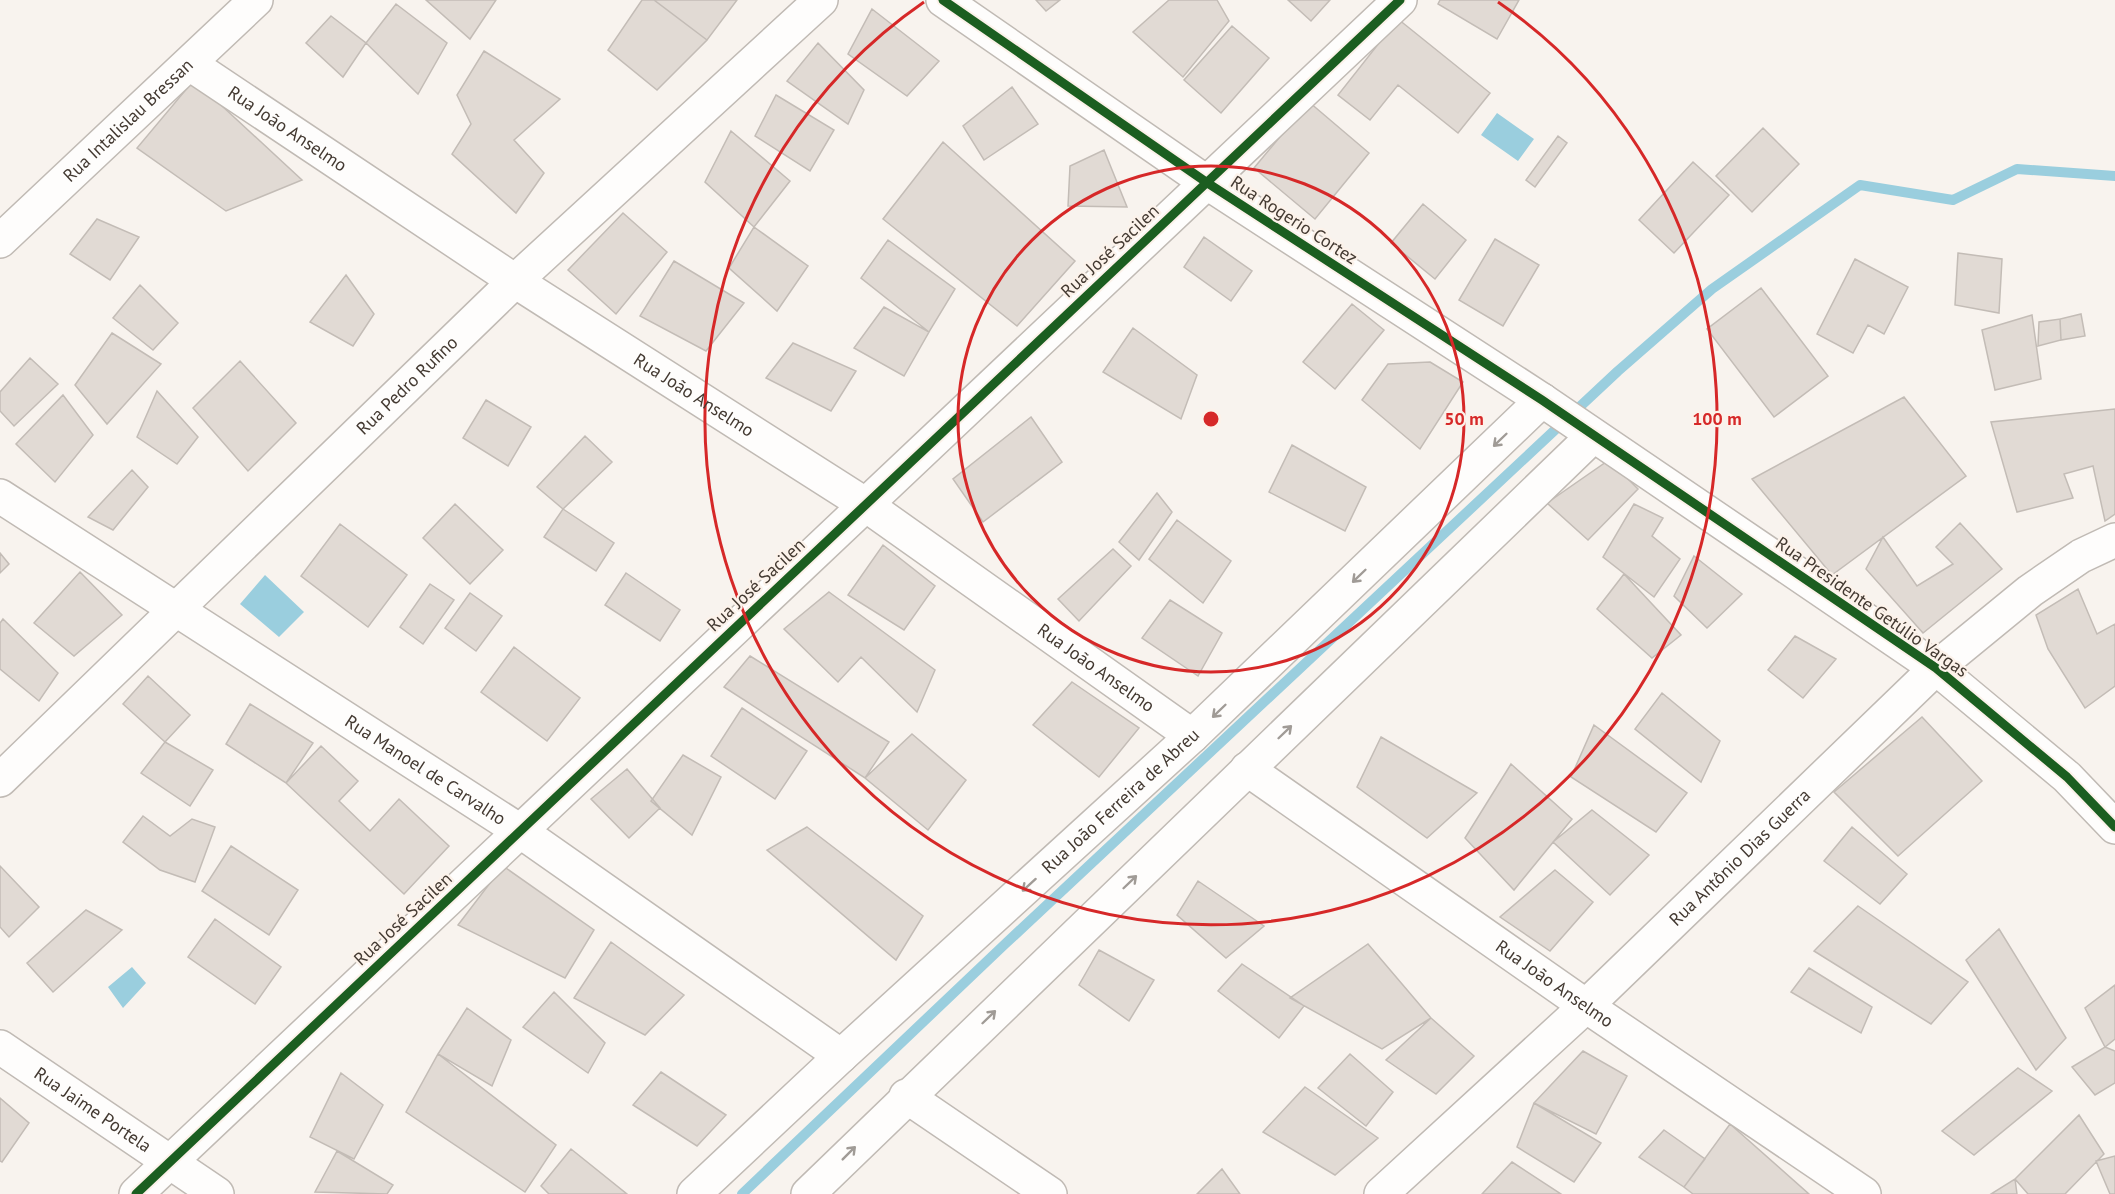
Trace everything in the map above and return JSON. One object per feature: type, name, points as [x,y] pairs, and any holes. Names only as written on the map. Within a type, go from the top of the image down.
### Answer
[{"type":"street","name":"Rua Intalislau Bressan","points":[[0,241],[190,64],[255,0]]},
{"type":"street","name":"Rua Pedro Rufino","points":[[0,780],[515,281],[821,0]]},
{"type":"street","name":"Rua Rogerio Cortez","points":[[943,0],[1206,182],[1542,400],[1593,436]]},
{"type":"street","name":"Rua José Sacilen","points":[[136,1194],[1400,0]]},
{"type":"street","name":"Rua João Anselmo","points":[[190,64],[515,281],[866,505],[1192,736]]},
{"type":"street","name":"Rua João Ferreira de Abreu","points":[[694,1194],[841,1056],[1192,736],[1542,400]]},
{"type":"street","name":"Rua Presidente Getúlio Vargas","points":[[1593,436],[1936,668],[2067,777],[2115,826]]},
{"type":"street","points":[[807,1194],[906,1096],[1593,436]]},
{"type":"street","name":"Rua Manoel de Carvalho","points":[[0,496],[520,831],[841,1056]]},
{"type":"street","name":"Rua Antônio Dias Guerra","points":[[1381,1194],[1586,1006],[1936,668],[2030,591],[2080,556],[2115,540]]},
{"type":"street","name":"Rua João Anselmo","points":[[1247,769],[1586,1006],[1864,1194]]},
{"type":"street","name":"Rua Jaime Portela","points":[[0,1047],[217,1194]]},
{"type":"street","points":[[906,1096],[1050,1194]]},
{"type":"water","points":[[1497,113],[1534,139],[1518,161],[1481,135]]},
{"type":"water","points":[[265,575],[304,612],[279,637],[240,604]]},
{"type":"water","points":[[132,967],[146,983],[123,1008],[108,987]]},
{"type":"building","points":[[426,0],[496,0],[470,39]]},
{"type":"building","points":[[642,0],[654,0],[707,40],[657,90],[608,50]]},
{"type":"building","points":[[654,0],[737,0],[707,40]]},
{"type":"building","points":[[1036,0],[1060,0],[1046,11]]},
{"type":"building","points":[[1169,0],[1217,0],[1229,21],[1183,77],[1133,32]]},
{"type":"building","points":[[1288,0],[1330,0],[1311,21]]},
{"type":"building","points":[[1440,0],[1519,0],[1497,39],[1438,4]]},
{"type":"building","points":[[396,4],[447,43],[418,94],[366,43]]},
{"type":"building","points":[[872,9],[939,61],[907,96],[848,54]]},
{"type":"building","points":[[331,16],[366,43],[343,77],[306,43]]},
{"type":"building","points":[[1398,19],[1490,93],[1458,133],[1398,85],[1370,120],[1338,95]]},
{"type":"building","points":[[1232,26],[1269,58],[1221,113],[1184,80]]},
{"type":"building","points":[[818,43],[864,90],[848,124],[787,81]]},
{"type":"building","points":[[484,51],[560,99],[514,140],[544,173],[516,213],[452,154],[471,124],[457,95]]},
{"type":"building","points":[[194,80],[302,180],[226,211],[137,148]]},
{"type":"building","points":[[1012,87],[1038,124],[984,160],[963,126]]},
{"type":"building","points":[[776,95],[834,130],[810,171],[755,136]]},
{"type":"building","points":[[1309,102],[1369,153],[1315,219],[1254,168]]},
{"type":"building","points":[[1763,128],[1799,164],[1752,212],[1716,176]]},
{"type":"building","points":[[731,131],[790,181],[754,227],[705,182]]},
{"type":"building","points":[[1558,136],[1567,143],[1535,187],[1526,180]]},
{"type":"building","points":[[943,142],[1075,261],[1017,326],[883,219]]},
{"type":"building","points":[[1104,150],[1127,207],[1068,206],[1070,166]]},
{"type":"building","points":[[1693,162],[1729,195],[1674,253],[1639,220]]},
{"type":"building","points":[[1423,204],[1466,240],[1435,279],[1391,243]]},
{"type":"building","points":[[623,213],[667,252],[616,314],[568,270]]},
{"type":"building","points":[[97,219],[139,237],[110,280],[70,254]]},
{"type":"building","points":[[754,227],[808,266],[777,311],[729,268]]},
{"type":"building","points":[[1204,237],[1252,271],[1231,301],[1184,267]]},
{"type":"building","points":[[1495,239],[1539,265],[1503,326],[1459,300]]},
{"type":"building","points":[[888,240],[955,289],[929,332],[861,278]]},
{"type":"building","points":[[1958,253],[2002,259],[1999,313],[1955,305]]},
{"type":"building","points":[[1855,259],[1908,287],[1884,334],[1868,325],[1853,353],[1817,334]]},
{"type":"building","points":[[674,261],[744,303],[706,351],[640,316]]},
{"type":"building","points":[[346,275],[374,314],[353,346],[310,322]]},
{"type":"building","points":[[140,285],[178,323],[153,350],[113,318]]},
{"type":"building","points":[[1761,288],[1828,376],[1774,417],[1707,329]]},
{"type":"building","points":[[1352,304],[1384,330],[1335,389],[1303,362]]},
{"type":"building","points":[[884,307],[929,332],[904,376],[854,348]]},
{"type":"building","points":[[2081,314],[2085,336],[2061,340],[2060,319]]},
{"type":"building","points":[[2032,315],[2041,379],[1995,390],[1982,330]]},
{"type":"building","points":[[2060,319],[2061,340],[2038,346],[2039,322]]},
{"type":"building","points":[[1133,328],[1197,375],[1181,419],[1103,372]]},
{"type":"building","points":[[112,333],[161,364],[107,424],[75,385]]},
{"type":"building","points":[[793,343],[856,371],[831,411],[766,378]]},
{"type":"building","points":[[30,358],[58,384],[14,426],[0,411],[0,392]]},
{"type":"building","points":[[240,361],[296,423],[248,471],[193,408]]},
{"type":"building","points":[[1430,362],[1463,382],[1420,449],[1362,400],[1388,364]]},
{"type":"building","points":[[157,391],[198,437],[177,464],[137,437]]},
{"type":"building","points":[[63,395],[93,435],[55,482],[16,444]]},
{"type":"building","points":[[1904,397],[1966,476],[1832,575],[1752,479]]},
{"type":"building","points":[[486,400],[531,427],[508,466],[463,438]]},
{"type":"building","points":[[2115,409],[2115,514],[2105,521],[2093,466],[2064,474],[2073,498],[2017,512],[1991,422]]},
{"type":"building","points":[[1031,417],[1062,462],[983,522],[953,479]]},
{"type":"building","points":[[585,436],[612,462],[563,509],[537,487]]},
{"type":"building","points":[[1292,445],[1366,487],[1345,531],[1269,492]]},
{"type":"building","points":[[1609,460],[1638,489],[1588,540],[1547,503]]},
{"type":"building","points":[[132,470],[148,487],[113,530],[88,517]]},
{"type":"building","points":[[1157,493],[1172,512],[1139,560],[1119,542]]},
{"type":"building","points":[[455,504],[503,550],[470,584],[423,538]]},
{"type":"building","points":[[1634,504],[1663,518],[1652,536],[1680,559],[1654,597],[1603,557]]},
{"type":"building","points":[[563,509],[614,543],[596,571],[544,537]]},
{"type":"building","points":[[1177,520],[1231,561],[1203,603],[1149,559]]},
{"type":"building","points":[[1960,523],[2002,569],[1923,633],[1866,569],[1883,537],[1917,586],[1953,564],[1936,547]]},
{"type":"building","points":[[340,524],[407,575],[368,627],[301,576]]},
{"type":"building","points":[[883,545],[935,586],[904,630],[848,595]]},
{"type":"building","points":[[1113,549],[1131,566],[1079,621],[1058,599]]},
{"type":"building","points":[[0,553],[9,564],[0,573]]},
{"type":"building","points":[[1694,556],[1742,594],[1707,628],[1674,596]]},
{"type":"building","points":[[80,572],[122,615],[74,656],[34,623]]},
{"type":"building","points":[[626,573],[680,610],[660,641],[605,605]]},
{"type":"building","points":[[1624,574],[1681,635],[1652,658],[1597,609]]},
{"type":"building","points":[[430,584],[454,600],[423,644],[400,627]]},
{"type":"building","points":[[2078,589],[2097,634],[2115,624],[2115,686],[2085,708],[2048,649],[2036,615]]},
{"type":"building","points":[[829,592],[935,670],[917,712],[861,657],[838,682],[784,629]]},
{"type":"building","points":[[470,593],[502,616],[476,651],[445,628]]},
{"type":"building","points":[[1170,600],[1222,633],[1198,676],[1142,638]]},
{"type":"building","points":[[3,619],[58,673],[39,701],[0,669],[0,623]]},
{"type":"building","points":[[1795,636],[1836,659],[1803,698],[1768,670]]},
{"type":"building","points":[[514,647],[580,698],[547,741],[481,692]]},
{"type":"building","points":[[750,656],[889,742],[865,778],[724,687]]},
{"type":"building","points":[[148,676],[190,715],[165,742],[123,704]]},
{"type":"building","points":[[1072,682],[1139,728],[1099,777],[1033,725]]},
{"type":"building","points":[[1662,693],[1720,741],[1701,782],[1635,729]]},
{"type":"building","points":[[250,704],[313,743],[286,783],[226,744]]},
{"type":"building","points":[[742,708],[807,751],[775,799],[711,756]]},
{"type":"building","points":[[1922,717],[1982,781],[1898,856],[1834,792]]},
{"type":"building","points":[[1594,725],[1687,793],[1656,832],[1571,777]]},
{"type":"building","points":[[912,734],[966,780],[928,830],[865,778]]},
{"type":"building","points":[[1381,737],[1477,793],[1427,838],[1357,787]]},
{"type":"building","points":[[165,742],[213,770],[190,806],[141,773]]},
{"type":"building","points":[[321,746],[358,781],[339,801],[370,831],[399,799],[449,846],[404,894],[286,783]]},
{"type":"building","points":[[683,755],[721,777],[692,835],[651,801]]},
{"type":"building","points":[[1511,764],[1572,819],[1514,890],[1465,838]]},
{"type":"building","points":[[627,769],[660,808],[629,838],[591,799]]},
{"type":"building","points":[[1592,810],[1649,855],[1610,895],[1553,842]]},
{"type":"building","points":[[143,816],[170,836],[192,819],[215,827],[195,882],[160,870],[123,842]]},
{"type":"building","points":[[807,827],[923,916],[896,960],[767,850]]},
{"type":"building","points":[[1852,827],[1907,874],[1880,904],[1824,861]]},
{"type":"building","points":[[231,846],[298,890],[269,935],[202,891]]},
{"type":"building","points":[[0,866],[39,907],[9,937],[0,927]]},
{"type":"building","points":[[503,866],[594,930],[565,978],[458,925]]},
{"type":"building","points":[[1555,870],[1593,902],[1550,951],[1500,917]]},
{"type":"building","points":[[1198,881],[1264,926],[1226,958],[1177,915]]},
{"type":"building","points":[[1858,906],[1968,982],[1931,1024],[1814,951]]},
{"type":"building","points":[[86,910],[122,930],[53,992],[27,963]]},
{"type":"building","points":[[215,919],[281,967],[255,1004],[188,957]]},
{"type":"building","points":[[1999,929],[2066,1038],[2036,1070],[1966,960]]},
{"type":"building","points":[[611,942],[684,995],[645,1035],[574,998]]},
{"type":"building","points":[[1368,944],[1431,1018],[1382,1049],[1290,998]]},
{"type":"building","points":[[1099,950],[1154,980],[1129,1021],[1079,985]]},
{"type":"building","points":[[1242,964],[1304,1006],[1279,1038],[1218,991]]},
{"type":"building","points":[[1809,968],[1872,1007],[1861,1033],[1791,992]]},
{"type":"building","points":[[2115,985],[2115,1039],[2105,1047],[2085,1008]]},
{"type":"building","points":[[554,992],[605,1043],[588,1073],[523,1027]]},
{"type":"building","points":[[467,1008],[511,1040],[492,1086],[438,1054]]},
{"type":"building","points":[[1431,1018],[1474,1056],[1436,1094],[1386,1060]]},
{"type":"building","points":[[2105,1047],[2115,1051],[2115,1083],[2095,1095],[2072,1067]]},
{"type":"building","points":[[1583,1051],[1627,1076],[1596,1134],[1534,1103]]},
{"type":"building","points":[[438,1054],[556,1145],[525,1192],[406,1112]]},
{"type":"building","points":[[1350,1054],[1393,1092],[1366,1126],[1318,1088]]},
{"type":"building","points":[[2018,1068],[2052,1091],[1974,1155],[1942,1131]]},
{"type":"building","points":[[661,1072],[726,1115],[697,1146],[633,1105]]},
{"type":"building","points":[[341,1073],[383,1105],[354,1159],[310,1137]]},
{"type":"building","points":[[1305,1087],[1378,1138],[1335,1175],[1263,1132]]},
{"type":"building","points":[[0,1098],[29,1123],[2,1162],[0,1161]]},
{"type":"building","points":[[1534,1103],[1601,1143],[1574,1182],[1517,1147]]},
{"type":"building","points":[[2079,1115],[2104,1154],[2065,1194],[2028,1194],[2015,1179]]},
{"type":"building","points":[[1730,1124],[1809,1194],[1693,1194],[1684,1187]]},
{"type":"building","points":[[1664,1130],[1705,1159],[1684,1187],[1639,1157]]},
{"type":"building","points":[[571,1149],[627,1194],[549,1194],[541,1186]]},
{"type":"building","points":[[337,1151],[393,1185],[387,1194],[315,1192]]},
{"type":"building","points":[[2115,1156],[2115,1194],[2110,1194],[2096,1161]]},
{"type":"building","points":[[1512,1162],[1561,1194],[1482,1194]]},
{"type":"building","points":[[1222,1169],[1240,1194],[1197,1194]]},
{"type":"building","points":[[2015,1179],[2017,1194],[1991,1194]]},
{"type":"waterway","points":[[742,1194],[1004,945],[1618,371],[1712,289],[1860,185],[1953,200],[2017,169],[2115,176]]},
{"type":"cycle path","points":[[943,0],[1206,182],[1542,400],[1936,668],[2067,777],[2115,827]]},
{"type":"cycle path","points":[[136,1194],[1400,0]]}]
